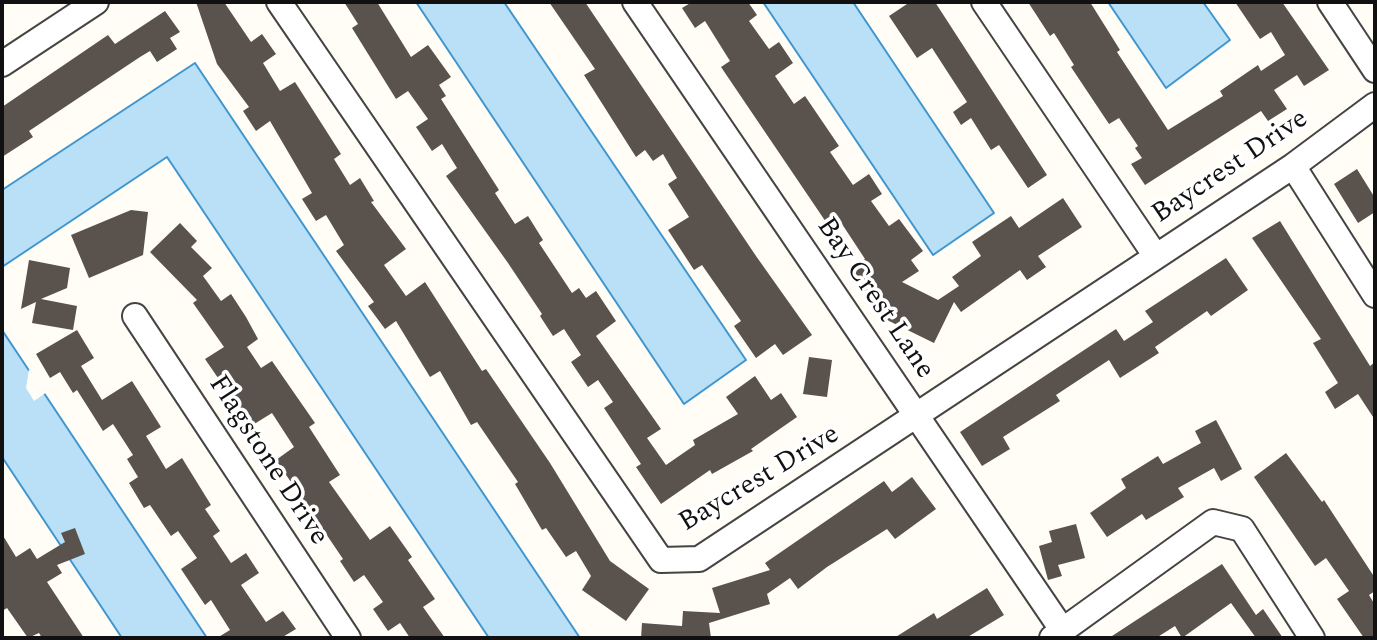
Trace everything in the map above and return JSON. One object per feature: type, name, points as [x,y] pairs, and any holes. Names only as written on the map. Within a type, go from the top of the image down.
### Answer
[{"type":"street","points":[[2,64],[96,2]]},
{"type":"street","name":"Baycrest Drive","points":[[279,2],[661,560],[699,559],[918,417],[1293,166],[1375,105]]},
{"type":"street","name":"Bay Crest Lane","points":[[635,2],[918,417],[1058,634]]},
{"type":"street","points":[[984,2],[1155,256]]},
{"type":"street","points":[[1330,2],[1375,70]]},
{"type":"street","points":[[1293,166],[1375,295]]},
{"type":"street","name":"Flagstone Drive","points":[[135,316],[348,638]]},
{"type":"street","points":[[1058,634],[1213,522],[1241,529],[1312,638]]},
{"type":"water","points":[[416,2],[504,2],[746,360],[684,404]]},
{"type":"water","points":[[763,2],[853,2],[994,213],[933,255]]},
{"type":"water","points":[[1108,2],[1203,2],[1230,40],[1166,88]]},
{"type":"water","points":[[195,63],[580,638],[489,638],[167,157],[2,267],[2,190]]},
{"type":"water","points":[[2,330],[207,638],[122,638],[2,457]]},
{"type":"pier","points":[[29,369],[47,392],[34,401],[26,388]]},
{"type":"building","points":[[196,2],[224,2],[251,42],[262,34],[276,54],[263,63],[280,91],[295,82],[341,154],[334,159],[350,185],[360,178],[374,201],[371,202],[406,249],[384,265],[406,296],[425,282],[482,371],[486,369],[550,463],[610,561],[649,589],[626,621],[582,590],[591,576],[576,551],[566,557],[546,528],[542,530],[515,484],[518,482],[477,422],[471,425],[440,371],[430,377],[396,321],[385,329],[368,306],[374,302],[336,251],[344,245],[326,215],[316,221],[302,199],[312,193],[270,121],[256,131],[243,111],[249,107],[217,64]]},
{"type":"building","points":[[344,2],[377,2],[411,57],[428,45],[451,77],[439,85],[446,96],[441,99],[499,190],[495,193],[515,224],[528,216],[543,240],[539,243],[572,293],[579,288],[586,298],[596,291],[616,321],[596,336],[661,429],[647,438],[666,465],[695,445],[693,440],[738,414],[726,397],[755,376],[771,400],[781,393],[797,417],[751,449],[753,451],[712,474],[710,470],[661,504],[636,467],[641,464],[604,408],[613,402],[598,380],[588,387],[571,362],[581,355],[564,329],[553,336],[540,316],[542,314],[508,263],[446,176],[457,168],[442,144],[432,151],[416,127],[428,119],[408,91],[396,99],[352,28],[358,24]]},
{"type":"building","points":[[549,2],[585,2],[812,335],[783,355],[775,344],[756,358],[734,326],[741,321],[702,265],[694,270],[668,230],[689,217],[668,184],[677,178],[663,154],[653,161],[645,150],[636,157],[584,75],[595,69]]},
{"type":"building","points":[[692,2],[748,2],[757,15],[749,21],[769,49],[779,42],[793,63],[775,76],[794,104],[805,96],[839,146],[830,152],[853,185],[869,174],[882,194],[871,201],[889,226],[899,219],[923,251],[911,260],[919,271],[902,282],[938,300],[959,286],[952,277],[981,256],[972,242],[1011,216],[1019,228],[1063,198],[1082,227],[1038,256],[1046,267],[1027,280],[1020,270],[961,312],[954,302],[934,343],[885,319],[851,270],[865,259],[840,221],[830,228],[721,67],[730,61],[705,21],[695,28],[682,8]]},
{"type":"building","points":[[910,2],[935,2],[1047,175],[1028,188],[999,145],[991,150],[971,118],[961,125],[953,112],[967,102],[932,48],[917,58],[889,16]]},
{"type":"building","points":[[1028,2],[1090,2],[1120,50],[1117,52],[1168,130],[1223,96],[1220,91],[1258,65],[1261,71],[1285,55],[1271,32],[1260,39],[1235,2],[1282,2],[1329,70],[1304,86],[1297,75],[1274,90],[1287,109],[1268,121],[1261,111],[1145,185],[1131,164],[1142,158],[1135,148],[1138,146],[1119,118],[1109,124],[1071,67],[1074,65],[1054,33],[1050,36]]},
{"type":"building","points":[[165,11],[180,32],[170,38],[177,49],[157,62],[150,51],[140,57],[29,131],[33,137],[2,157],[2,107],[108,35],[115,44]]},
{"type":"building","points":[[1357,169],[1375,198],[1375,212],[1358,223],[1334,184]]},
{"type":"building","points":[[131,210],[148,212],[143,255],[89,278],[71,235]]},
{"type":"building","points":[[1280,221],[1370,366],[1375,362],[1375,420],[1358,394],[1335,409],[1325,392],[1338,383],[1313,343],[1321,339],[1252,238]]},
{"type":"building","points":[[180,223],[197,241],[191,247],[212,268],[203,276],[221,301],[231,294],[246,317],[258,339],[247,347],[261,368],[272,361],[315,423],[309,427],[340,475],[329,482],[370,540],[390,526],[412,557],[408,560],[435,599],[423,607],[445,638],[410,638],[400,623],[388,631],[373,609],[383,602],[364,575],[354,582],[340,561],[343,559],[276,460],[294,447],[272,413],[251,426],[205,359],[224,347],[193,303],[197,300],[150,252]]},
{"type":"building","points":[[1226,258],[1248,290],[1211,316],[1207,311],[1155,347],[1159,353],[1120,378],[1109,360],[1056,395],[1060,401],[1003,437],[1010,449],[982,466],[960,432],[1116,329],[1124,341],[1153,322],[1145,311]]},
{"type":"building","points":[[29,260],[70,268],[67,288],[41,299],[77,306],[73,330],[32,323],[36,302],[21,309]]},
{"type":"building","points":[[77,330],[94,358],[81,366],[102,400],[132,381],[161,427],[146,436],[166,469],[182,458],[211,505],[205,509],[220,531],[213,536],[231,563],[246,553],[259,573],[241,585],[266,622],[283,611],[296,629],[281,638],[217,638],[230,630],[211,600],[205,605],[181,569],[197,558],[178,531],[171,536],[150,505],[144,508],[129,483],[138,477],[127,459],[133,455],[113,424],[103,431],[77,390],[73,393],[60,372],[50,378],[36,354]]},
{"type":"building","points":[[809,357],[832,360],[827,397],[803,394]]},
{"type":"building","points":[[1216,420],[1242,469],[1221,481],[1214,468],[1178,488],[1184,497],[1146,520],[1142,514],[1107,537],[1090,513],[1126,488],[1121,479],[1158,456],[1163,464],[1201,443],[1195,431]]},
{"type":"building","points":[[1286,453],[1322,502],[1324,500],[1375,578],[1375,591],[1369,595],[1375,605],[1375,638],[1364,638],[1337,599],[1349,591],[1326,558],[1315,566],[1254,477]]},
{"type":"building","points":[[912,477],[936,509],[895,539],[887,529],[798,589],[790,578],[767,594],[770,604],[709,623],[711,638],[641,638],[642,623],[682,626],[683,611],[720,613],[712,588],[770,570],[765,563],[884,481],[892,492]]},
{"type":"building","points":[[1076,524],[1085,558],[1058,565],[1062,576],[1048,580],[1039,546],[1052,542],[1049,531]]},
{"type":"building","points":[[75,528],[85,554],[57,565],[62,573],[47,582],[84,638],[42,638],[39,633],[28,638],[7,608],[2,611],[2,534],[16,557],[30,548],[37,559],[65,542],[61,533]]},
{"type":"building","points":[[1222,564],[1256,615],[1263,609],[1283,638],[1256,638],[1231,603],[1182,638],[1175,626],[1156,638],[1109,638]]},
{"type":"building","points":[[987,588],[1004,615],[966,638],[894,638],[934,613],[937,619]]}]
